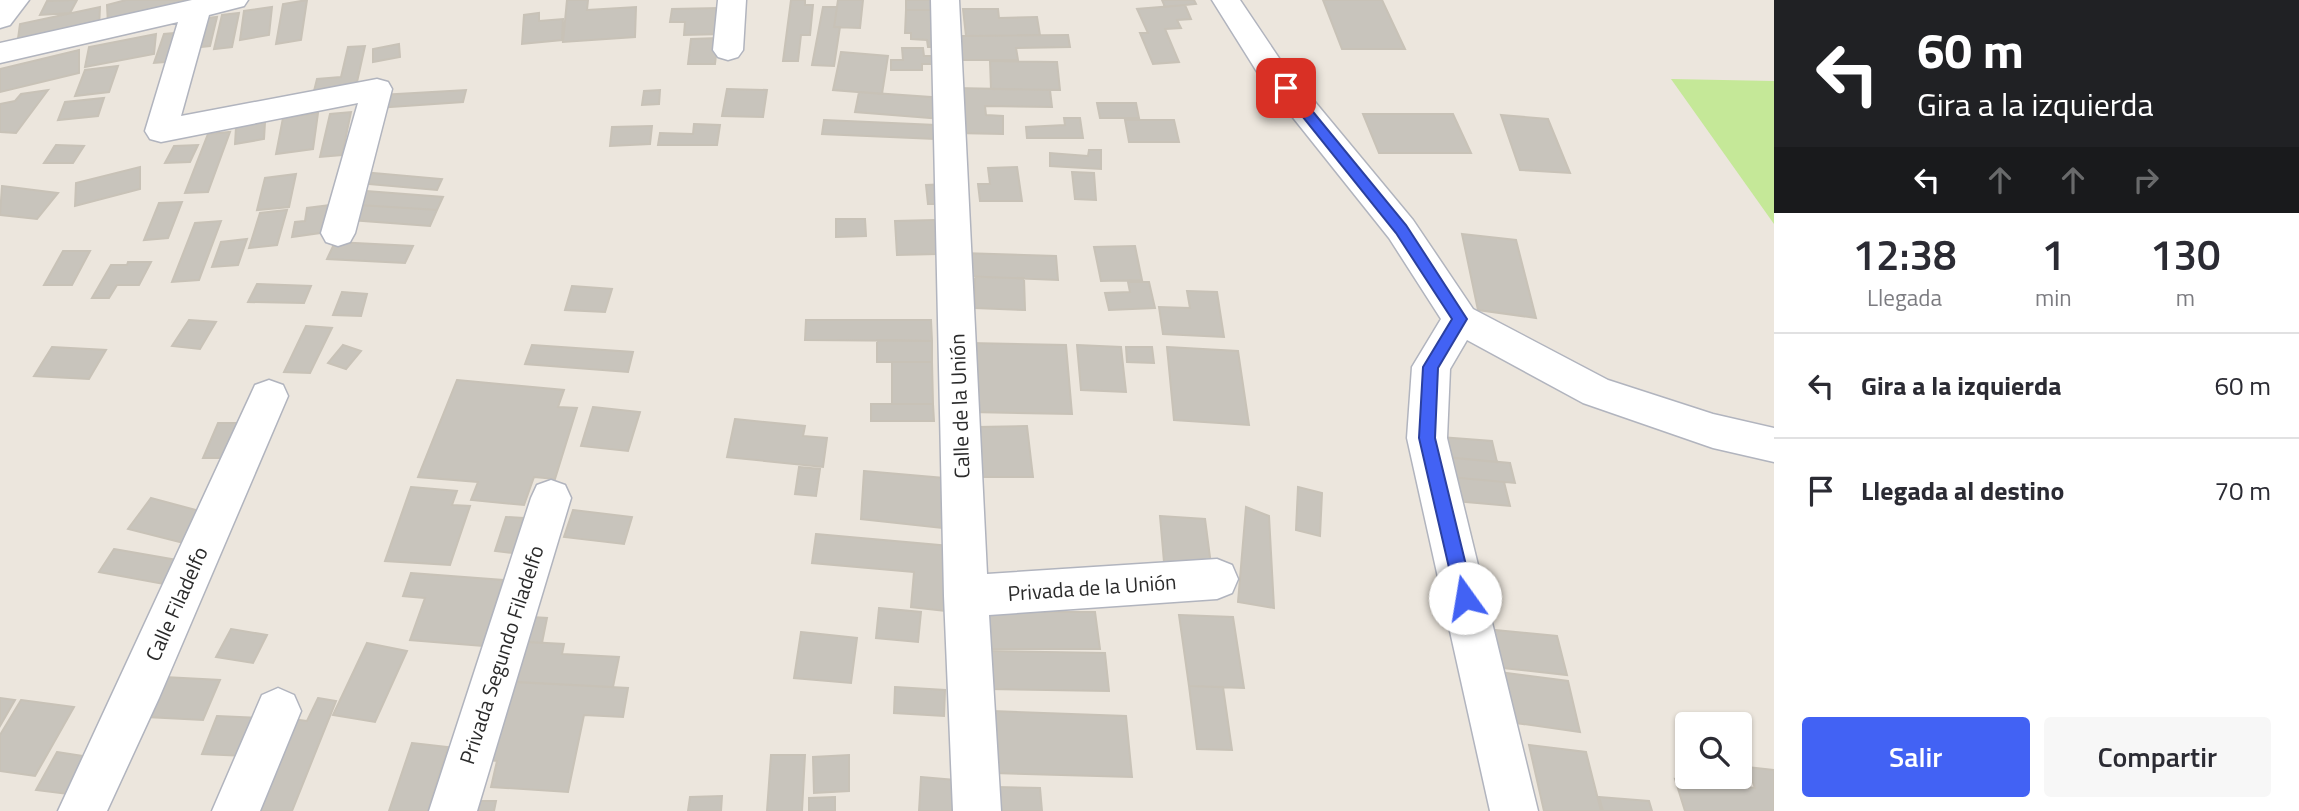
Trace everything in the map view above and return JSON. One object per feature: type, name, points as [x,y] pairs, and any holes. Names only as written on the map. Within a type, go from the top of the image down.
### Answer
[{"type":"street","points":[[0,19],[15,0]]},
{"type":"street","points":[[0,53],[234,0]]},
{"type":"street","points":[[728,50],[732,0]]},
{"type":"street","name":"Calle de la Unión","points":[[945,0],[966,596],[977,811]]},
{"type":"street","points":[[1226,0],[1270,68],[1401,229],[1460,319],[1597,392],[1713,431],[1774,445]]},
{"type":"street","points":[[196,8],[161,131],[377,89],[338,233]]},
{"type":"street","points":[[1460,319],[1431,367],[1427,438],[1514,811]]},
{"type":"street","name":"Calle Filadelfo","points":[[82,811],[143,682],[269,396]]},
{"type":"street","name":"Privada Segundo Filadelfo","points":[[453,811],[551,498]]},
{"type":"street","name":"Privada de la Unión","points":[[966,596],[1217,579]]},
{"type":"street","points":[[236,811],[278,711]]},
{"type":"green space","points":[[1671,79],[1774,81],[1774,224]]},
{"type":"building","points":[[77,0],[70,13],[40,15],[47,1]]},
{"type":"building","points":[[126,0],[208,0],[108,25],[107,5]]},
{"type":"building","points":[[307,0],[301,40],[276,44],[283,4]]},
{"type":"building","points":[[567,0],[588,0],[587,10],[636,7],[635,37],[563,42]]},
{"type":"building","points":[[791,0],[805,0],[805,5],[813,5],[810,35],[801,35],[798,61],[783,61]]},
{"type":"building","points":[[838,0],[863,0],[860,28],[834,27]]},
{"type":"building","points":[[906,0],[932,0],[932,10],[906,10]]},
{"type":"building","points":[[1162,0],[1194,0],[1196,4],[1165,7]]},
{"type":"building","points":[[1323,0],[1382,0],[1405,49],[1342,49]]},
{"type":"building","points":[[1185,5],[1191,19],[1177,20],[1181,28],[1165,29],[1179,62],[1153,64],[1140,33],[1148,33],[1137,9]]},
{"type":"building","points":[[100,7],[99,29],[17,46],[20,24]]},
{"type":"building","points":[[272,7],[269,35],[240,40],[244,11]]},
{"type":"building","points":[[823,7],[837,7],[834,27],[840,27],[834,66],[812,65]]},
{"type":"building","points":[[720,8],[724,34],[684,35],[685,22],[670,22],[672,9]]},
{"type":"building","points":[[963,9],[998,9],[999,18],[1037,17],[1040,35],[966,36]]},
{"type":"building","points":[[906,10],[932,10],[932,47],[928,47],[927,40],[911,39],[911,33],[905,33]]},
{"type":"building","points":[[239,13],[232,47],[214,49],[222,15]]},
{"type":"building","points":[[539,13],[539,21],[563,19],[562,40],[522,44],[524,15]]},
{"type":"building","points":[[217,17],[210,46],[190,48],[198,19]]},
{"type":"building","points":[[187,32],[178,61],[154,63],[164,34]]},
{"type":"building","points":[[156,34],[154,54],[85,67],[89,47]]},
{"type":"building","points":[[1068,35],[1070,47],[1016,48],[1018,60],[956,60],[954,36]]},
{"type":"building","points":[[718,38],[715,64],[688,64],[691,39]]},
{"type":"building","points":[[399,44],[400,57],[373,62],[373,49]]},
{"type":"building","points":[[365,46],[355,91],[313,95],[317,79],[341,77],[348,47]]},
{"type":"building","points":[[902,48],[923,48],[924,56],[939,56],[940,64],[922,64],[922,70],[891,70],[891,60],[903,60]]},
{"type":"building","points":[[79,50],[79,73],[0,92],[0,69]]},
{"type":"building","points":[[841,52],[888,56],[882,94],[833,90]]},
{"type":"building","points":[[990,61],[1057,62],[1060,90],[991,89]]},
{"type":"building","points":[[118,66],[109,92],[75,96],[85,70]]},
{"type":"building","points":[[954,88],[1050,90],[1052,107],[985,106],[986,115],[1003,116],[1003,134],[955,133]]},
{"type":"building","points":[[727,89],[767,90],[763,117],[722,116]]},
{"type":"building","points":[[48,90],[16,133],[0,132],[0,104],[15,101],[21,94]]},
{"type":"building","points":[[466,90],[463,102],[377,108],[380,95]]},
{"type":"building","points":[[660,90],[659,104],[642,105],[644,91]]},
{"type":"building","points":[[859,92],[945,98],[942,119],[855,112]]},
{"type":"building","points":[[104,98],[98,116],[58,120],[65,102]]},
{"type":"building","points":[[1097,103],[1136,103],[1139,118],[1100,118]]},
{"type":"building","points":[[351,112],[342,155],[320,157],[330,114]]},
{"type":"building","points":[[318,113],[313,149],[276,154],[283,118]]},
{"type":"building","points":[[1363,114],[1453,114],[1471,153],[1379,153]]},
{"type":"building","points":[[1501,115],[1548,119],[1570,173],[1520,170]]},
{"type":"building","points":[[1064,118],[1080,118],[1083,138],[1027,138],[1026,127],[1065,125]]},
{"type":"building","points":[[824,120],[936,125],[935,139],[822,134]]},
{"type":"building","points":[[1125,120],[1174,120],[1179,142],[1129,142]]},
{"type":"building","points":[[265,122],[264,139],[235,144],[236,127]]},
{"type":"building","points":[[694,124],[720,125],[717,145],[658,145],[660,133],[693,134]]},
{"type":"building","points":[[652,126],[650,144],[610,146],[612,127]]},
{"type":"building","points":[[230,132],[208,192],[185,193],[208,134]]},
{"type":"building","points":[[56,145],[84,146],[73,163],[44,163]]},
{"type":"building","points":[[198,145],[190,162],[165,163],[174,146]]},
{"type":"building","points":[[1089,150],[1101,150],[1101,169],[1050,166],[1050,153],[1088,156]]},
{"type":"building","points":[[140,167],[140,189],[75,206],[76,183]]},
{"type":"building","points":[[1017,167],[1022,201],[980,201],[978,184],[990,184],[988,168]]},
{"type":"building","points":[[362,172],[442,179],[437,190],[356,183]]},
{"type":"building","points":[[1072,172],[1094,173],[1096,200],[1075,199]]},
{"type":"building","points":[[296,174],[289,207],[257,210],[265,178]]},
{"type":"building","points":[[949,184],[951,204],[928,204],[926,185]]},
{"type":"building","points":[[2,186],[58,193],[37,219],[0,215]]},
{"type":"building","points":[[366,191],[443,197],[437,210],[359,205]]},
{"type":"building","points":[[182,202],[168,238],[144,240],[159,203]]},
{"type":"building","points":[[331,205],[327,232],[292,237],[295,222],[305,221],[307,208]]},
{"type":"building","points":[[359,205],[437,210],[430,226],[351,220]]},
{"type":"building","points":[[287,210],[277,245],[249,248],[260,213]]},
{"type":"building","points":[[836,219],[865,219],[866,236],[836,237]]},
{"type":"building","points":[[935,220],[937,254],[897,255],[895,221]]},
{"type":"building","points":[[221,221],[199,280],[172,282],[195,223]]},
{"type":"building","points":[[1462,234],[1516,240],[1536,318],[1478,310]]},
{"type":"building","points":[[247,239],[238,265],[212,267],[221,242]]},
{"type":"building","points":[[335,242],[413,246],[405,263],[327,259]]},
{"type":"building","points":[[1135,246],[1142,280],[1101,281],[1094,247]]},
{"type":"building","points":[[63,251],[90,251],[72,285],[44,285]]},
{"type":"building","points":[[961,253],[1056,256],[1058,280],[961,276]]},
{"type":"building","points":[[128,262],[151,262],[139,285],[117,285],[109,298],[92,298],[111,265],[127,265]]},
{"type":"building","points":[[975,277],[1024,278],[1025,310],[975,308]]},
{"type":"building","points":[[1128,282],[1149,282],[1155,308],[1109,310],[1105,293],[1130,292]]},
{"type":"building","points":[[257,284],[311,286],[304,303],[248,302]]},
{"type":"building","points":[[572,286],[612,289],[605,312],[565,310]]},
{"type":"building","points":[[1187,291],[1217,292],[1224,337],[1163,334],[1159,307],[1190,308]]},
{"type":"building","points":[[342,292],[367,294],[361,316],[333,315]]},
{"type":"building","points":[[189,320],[216,322],[200,349],[172,346]]},
{"type":"building","points":[[806,320],[931,320],[932,341],[805,340]]},
{"type":"building","points":[[306,326],[332,328],[310,373],[284,372]]},
{"type":"building","points":[[877,340],[932,341],[932,362],[877,362]]},
{"type":"building","points":[[969,343],[1066,345],[1072,414],[971,412]]},
{"type":"building","points":[[343,345],[361,351],[346,369],[328,363]]},
{"type":"building","points":[[532,345],[633,352],[628,372],[525,364]]},
{"type":"building","points":[[1077,345],[1121,347],[1126,392],[1081,390]]},
{"type":"building","points":[[52,347],[106,350],[89,379],[34,376]]},
{"type":"building","points":[[1126,347],[1152,347],[1154,363],[1127,362]]},
{"type":"building","points":[[1167,347],[1238,351],[1249,425],[1174,420]]},
{"type":"building","points":[[892,362],[932,362],[933,404],[892,404]]},
{"type":"building","points":[[457,380],[564,390],[558,407],[577,408],[555,479],[534,477],[524,505],[471,500],[478,482],[418,477]]},
{"type":"building","points":[[871,404],[933,404],[934,421],[871,421]]},
{"type":"building","points":[[593,407],[640,412],[628,451],[581,446]]},
{"type":"building","points":[[735,419],[805,426],[803,436],[827,438],[823,467],[727,457]]},
{"type":"building","points":[[218,423],[246,423],[231,458],[203,458]]},
{"type":"building","points":[[1027,426],[1033,477],[982,477],[978,427]]},
{"type":"building","points":[[1440,437],[1492,441],[1497,462],[1445,457]]},
{"type":"building","points":[[1445,457],[1510,463],[1515,483],[1449,477]]},
{"type":"building","points":[[799,467],[820,469],[816,496],[795,494]]},
{"type":"building","points":[[864,471],[944,478],[942,528],[861,519]]},
{"type":"building","points":[[1449,477],[1504,482],[1510,506],[1455,501]]},
{"type":"building","points":[[411,487],[457,491],[452,505],[470,506],[450,565],[385,561]]},
{"type":"building","points":[[1298,487],[1322,493],[1320,536],[1296,530]]},
{"type":"building","points":[[151,498],[207,513],[188,544],[128,529]]},
{"type":"building","points":[[1246,507],[1269,516],[1274,608],[1238,602]]},
{"type":"building","points":[[573,510],[632,517],[624,544],[564,537]]},
{"type":"building","points":[[1160,516],[1205,519],[1211,565],[1164,562]]},
{"type":"building","points":[[506,517],[523,518],[513,553],[495,551]]},
{"type":"building","points":[[816,534],[950,546],[945,611],[911,607],[914,572],[812,563]]},
{"type":"building","points":[[114,549],[183,561],[169,585],[99,572]]},
{"type":"building","points":[[411,573],[503,580],[483,646],[410,640],[425,598],[403,596]]},
{"type":"building","points":[[879,608],[921,612],[918,642],[876,638]]},
{"type":"building","points":[[985,612],[1095,612],[1100,649],[987,649]]},
{"type":"building","points":[[1179,615],[1233,617],[1244,688],[1189,686]]},
{"type":"building","points":[[515,616],[547,618],[542,643],[509,641]]},
{"type":"building","points":[[231,629],[267,635],[253,663],[216,657]]},
{"type":"building","points":[[1485,629],[1557,636],[1567,675],[1494,667]]},
{"type":"building","points":[[801,632],[857,638],[851,683],[794,678]]},
{"type":"building","points":[[509,641],[564,644],[562,654],[619,657],[613,687],[498,681]]},
{"type":"building","points":[[367,643],[407,651],[375,722],[333,715]]},
{"type":"building","points":[[987,651],[1105,653],[1109,691],[988,689]]},
{"type":"building","points":[[1499,672],[1568,681],[1580,732],[1509,722]]},
{"type":"building","points":[[164,677],[220,680],[203,720],[147,717]]},
{"type":"building","points":[[513,682],[628,688],[623,717],[584,715],[568,792],[491,787],[497,761],[489,760]]},
{"type":"building","points":[[1189,686],[1223,687],[1232,750],[1197,749]]},
{"type":"building","points":[[895,687],[945,690],[944,716],[894,713]]},
{"type":"building","points":[[0,698],[15,700],[0,726]]},
{"type":"building","points":[[318,698],[336,701],[292,811],[244,811],[285,718],[307,721]]},
{"type":"building","points":[[21,700],[74,707],[35,776],[0,771],[0,735]]},
{"type":"building","points":[[992,711],[1126,716],[1132,777],[994,773]]},
{"type":"building","points":[[217,716],[261,718],[246,756],[202,754]]},
{"type":"building","points":[[412,743],[448,747],[428,811],[389,811]]},
{"type":"building","points":[[1529,745],[1586,752],[1601,811],[1544,811]]},
{"type":"building","points":[[57,752],[96,758],[76,795],[36,790]]},
{"type":"building","points":[[771,755],[805,755],[802,811],[767,811]]},
{"type":"building","points":[[849,755],[849,791],[814,793],[813,757]]},
{"type":"building","points":[[1752,768],[1774,770],[1774,811],[1685,811],[1678,789],[1752,789],[1755,788]]},
{"type":"building","points":[[921,777],[955,780],[954,811],[919,811]]},
{"type":"building","points":[[996,787],[1040,788],[1042,811],[997,811]]},
{"type":"building","points":[[722,796],[721,811],[688,811],[690,797]]},
{"type":"building","points":[[835,797],[835,811],[809,811],[809,798]]},
{"type":"building","points":[[1599,797],[1649,801],[1652,811],[1603,811]]},
{"type":"building","points":[[463,801],[496,801],[494,811],[461,811]]},
{"type":"route","points":[[1286,88],[1401,229],[1460,319],[1431,367],[1427,438],[1465,598]]}]
